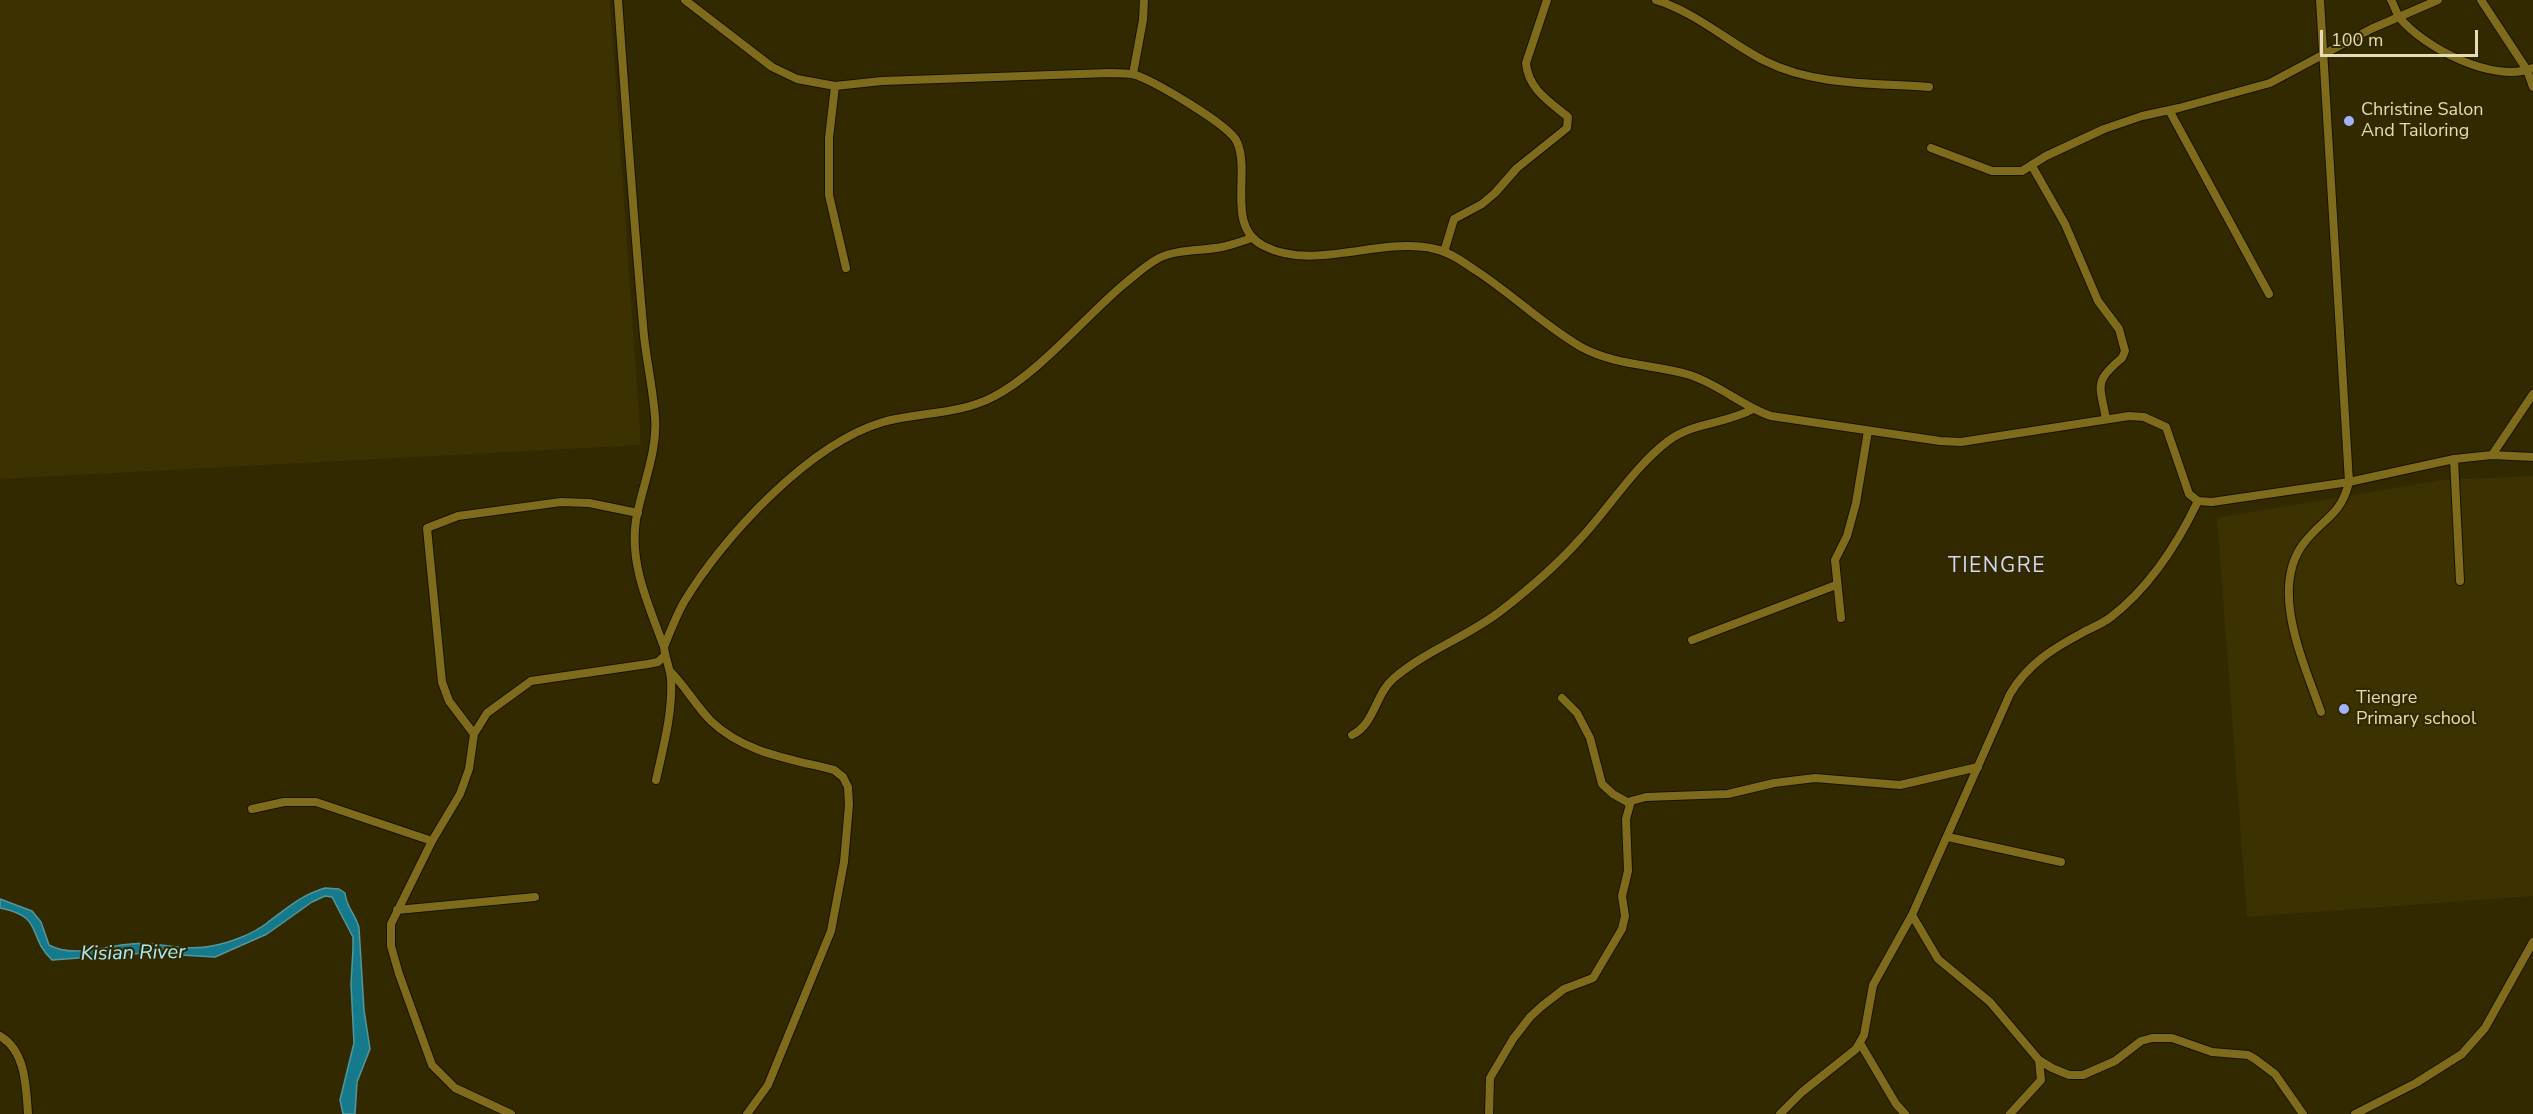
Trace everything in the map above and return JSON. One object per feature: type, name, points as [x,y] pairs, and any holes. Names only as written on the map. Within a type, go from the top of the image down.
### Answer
[{"type":"street","points":[[618,0],[645,346],[655,419],[653,446],[638,513],[635,552],[640,580],[670,671],[670,694],[656,780]]},
{"type":"street","points":[[685,0],[772,67],[797,79],[835,86],[882,81],[1133,74],[1152,82],[1224,127],[1236,139],[1242,155],[1242,213],[1245,227],[1252,238],[1264,246],[1294,254],[1319,255],[1411,246],[1435,249],[1483,275],[1581,347],[1608,359],[1690,376],[1714,384],[1753,409],[1789,420],[1960,442],[2106,418],[2144,417],[2166,427],[2189,494],[2198,501],[2212,502],[2349,482],[2454,459],[2492,455],[2533,457]]},
{"type":"street","points":[[1133,74],[1143,20],[1144,0]]},
{"type":"street","points":[[1444,252],[1454,219],[1482,204],[1517,168],[1567,128],[1568,117],[1533,86],[1526,71],[1526,63],[1547,0]]},
{"type":"street","points":[[1656,0],[1688,12],[1723,37],[1767,62],[1795,72],[1828,79],[1929,87]]},
{"type":"street","points":[[2320,0],[2349,482],[2346,497],[2339,509],[2302,545],[2294,561],[2288,604],[2294,630],[2321,712]]},
{"type":"street","points":[[2391,0],[2399,17],[2432,45],[2460,60],[2485,70],[2508,73],[2530,69]]},
{"type":"street","points":[[1931,148],[1992,171],[2022,171],[2046,156],[2104,129],[2142,116],[2270,83],[2371,29],[2438,0]]},
{"type":"street","points":[[2481,0],[2530,69],[2533,87]]},
{"type":"street","points":[[835,86],[829,138],[829,195],[846,268]]},
{"type":"street","points":[[2169,110],[2270,294]]},
{"type":"street","points":[[2031,166],[2065,224],[2094,293],[2119,329],[2124,345],[2122,358],[2106,372],[2100,381],[2106,418]]},
{"type":"street","points":[[511,1114],[455,1088],[432,1065],[391,946],[391,924],[432,841],[460,794],[469,769],[474,734],[487,713],[531,681],[658,662],[684,603],[728,540],[800,469],[864,430],[882,423],[938,414],[992,398],[1055,349],[1098,307],[1160,258],[1252,238]]},
{"type":"street","points":[[2492,455],[2533,394]]},
{"type":"street","points":[[1352,735],[1365,727],[1392,680],[1416,661],[1500,612],[1541,577],[1580,540],[1642,465],[1668,441],[1684,431],[1740,416],[1753,409]]},
{"type":"street","points":[[1841,618],[1835,560],[1846,536],[1856,503],[1868,431]]},
{"type":"street","points":[[2454,459],[2460,581]]},
{"type":"street","points":[[1780,1114],[1802,1092],[1856,1049],[1860,1043],[1868,1021],[1874,985],[1912,915],[2010,694],[2021,676],[2054,647],[2109,619],[2135,595],[2161,567],[2185,528],[2198,501]]},
{"type":"street","points":[[474,734],[449,701],[442,682],[427,528],[458,516],[561,502],[589,503],[638,513]]},
{"type":"street","points":[[1692,640],[1836,585]]},
{"type":"street","points":[[670,671],[710,720],[725,732],[752,748],[834,770],[843,777],[848,787],[849,805],[844,862],[831,931],[768,1085],[747,1114]]},
{"type":"street","points":[[1562,698],[1577,713],[1590,738],[1602,784],[1613,794],[1629,803]]},
{"type":"street","points":[[1489,1114],[1490,1078],[1513,1039],[1542,1005],[1564,989],[1593,978],[1622,929],[1625,916],[1622,896],[1628,871],[1626,819],[1629,803],[1639,797],[1728,794],[1774,783],[1815,778],[1900,785],[1978,767]]},
{"type":"street","points":[[252,809],[284,802],[316,802],[432,841]]},
{"type":"street","points":[[1948,837],[2061,862]]},
{"type":"street","points":[[397,910],[535,897]]},
{"type":"street","points":[[1912,915],[1938,959],[1990,1002],[2039,1060],[2052,1068],[2069,1075],[2083,1075],[2115,1061],[2141,1041],[2152,1038],[2172,1038],[2212,1052],[2248,1055],[2255,1059],[2275,1074],[2303,1114]]},
{"type":"street","points":[[2355,1114],[2416,1083],[2469,1047],[2485,1028],[2533,942]]},
{"type":"street","points":[[0,1036],[17,1053],[21,1063],[24,1072],[27,1114]]},
{"type":"street","points":[[1860,1043],[1896,1104],[1905,1114]]},
{"type":"street","points":[[2010,1114],[2041,1080],[2039,1060]]},
{"type":"shaded area","points":[[0,0],[610,0],[641,445],[0,479]]},
{"type":"shaded area","name":"Tiengre Primary school","points":[[2533,476],[2533,896],[2247,917],[2217,518],[2440,480]]},
{"type":"water","points":[[325,888],[339,889],[345,893],[347,903],[359,928],[364,1010],[370,1049],[357,1082],[355,1114],[343,1114],[340,1100],[354,1043],[351,984],[353,937],[332,897],[325,896],[312,902],[267,934],[215,957],[146,953],[52,960],[23,916],[0,908],[0,899],[32,911],[41,922],[49,945],[68,951],[140,943],[202,948],[226,943],[248,934],[301,898]]},
{"type":"place","name":"Christine Salon And Tailoring","points":[[2349,121]]},
{"type":"place","name":"Tiengre Primary school","points":[[2344,709]]},
{"type":"district","name":"TIENGRE","points":[[1997,567]]},
{"type":"water label","name":"Kisian River","points":[[133,954]]}]
